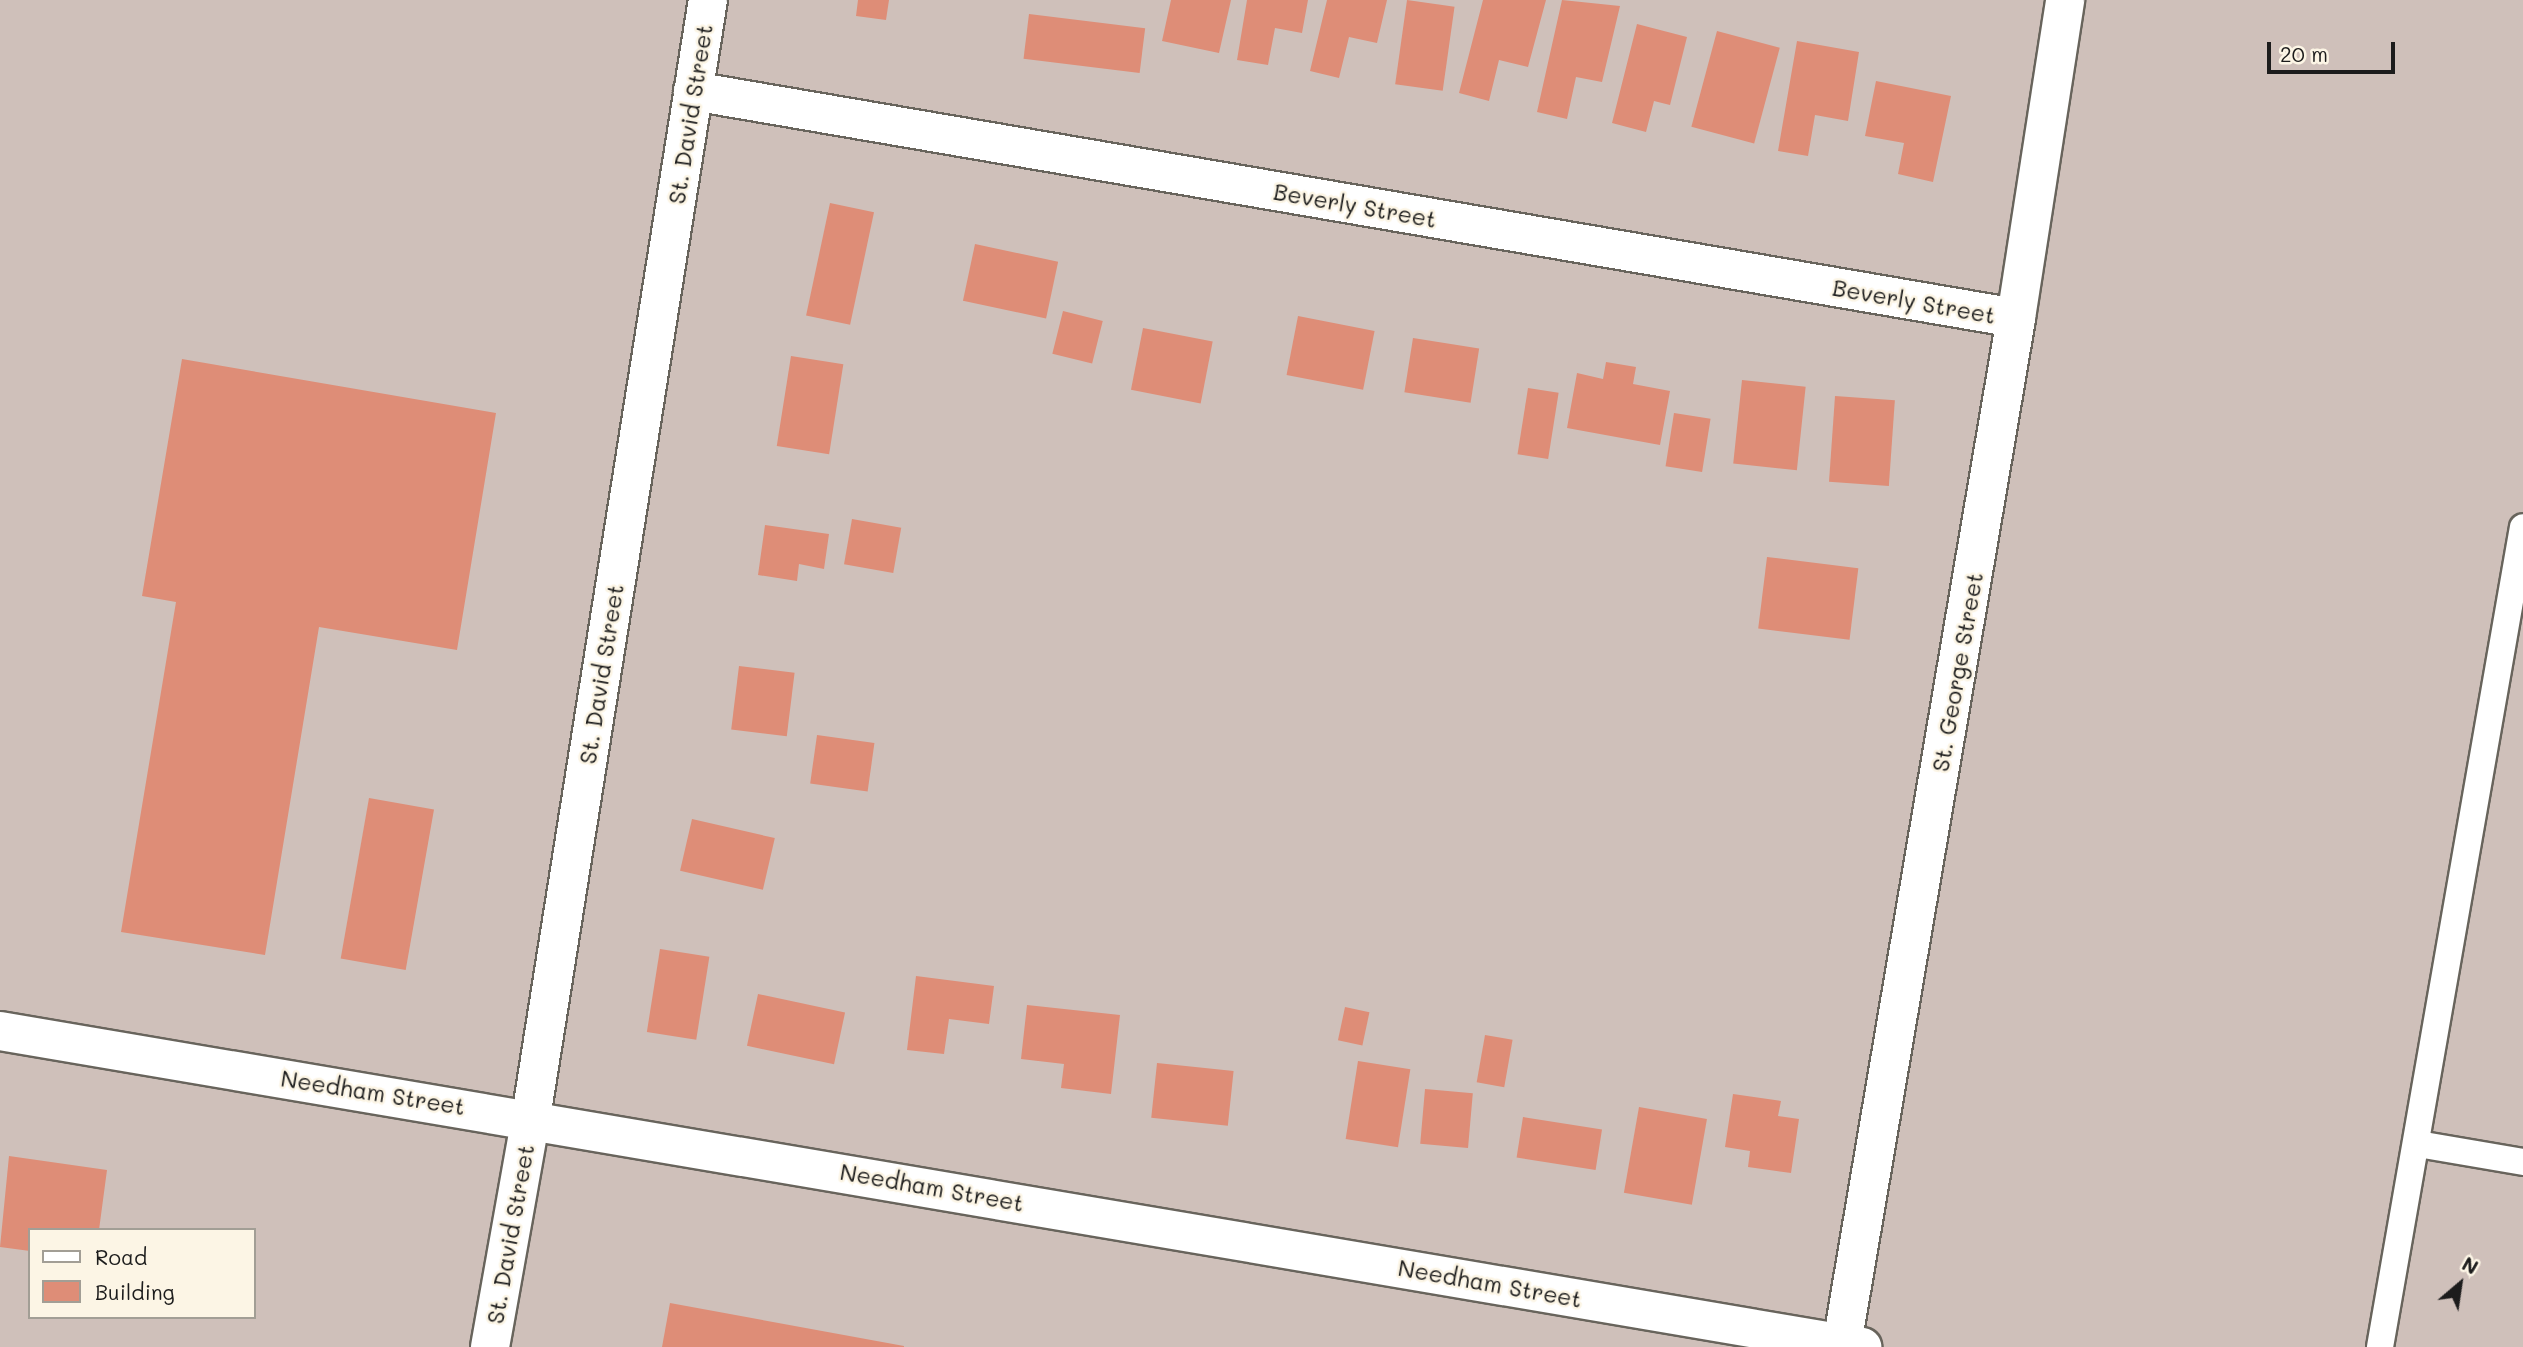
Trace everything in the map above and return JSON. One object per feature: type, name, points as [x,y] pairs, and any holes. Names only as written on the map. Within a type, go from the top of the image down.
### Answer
[{"type":"street","name":"St. David Street","points":[[490,1347],[531,1117],[708,0]]},
{"type":"street","name":"St. George Street","points":[[1852,1345],[2065,0]]},
{"type":"street","name":"Beverly Street","points":[[693,91],[2016,318]]},
{"type":"street","name":"Needham Street","points":[[0,1031],[531,1117],[1852,1345]]},
{"type":"lane","points":[[2380,1347],[2418,1144],[2523,527]]},
{"type":"lane","points":[[2418,1144],[2523,1162]]},
{"type":"shaded area","points":[[0,0],[2523,0],[2523,1347],[0,1347]]},
{"type":"building","points":[[858,0],[889,0],[886,20],[856,16]]},
{"type":"building","points":[[1171,0],[1231,0],[1219,53],[1162,41]]},
{"type":"building","points":[[1247,0],[1308,0],[1302,33],[1275,28],[1268,65],[1237,60]]},
{"type":"building","points":[[1327,0],[1387,0],[1377,43],[1349,37],[1339,78],[1310,71]]},
{"type":"building","points":[[1407,0],[1455,7],[1443,91],[1395,84]]},
{"type":"building","points":[[1483,0],[1546,0],[1528,67],[1499,60],[1489,101],[1459,93]]},
{"type":"building","points":[[1562,0],[1620,6],[1602,82],[1576,77],[1567,119],[1537,112]]},
{"type":"building","points":[[1029,14],[1145,28],[1140,73],[1024,59]]},
{"type":"building","points":[[1637,24],[1687,37],[1670,105],[1654,101],[1646,132],[1612,123]]},
{"type":"building","points":[[1717,31],[1780,48],[1754,143],[1691,127]]},
{"type":"building","points":[[1797,41],[1859,52],[1848,121],[1815,115],[1808,156],[1778,151]]},
{"type":"building","points":[[1876,81],[1951,96],[1933,182],[1898,174],[1904,143],[1865,136]]},
{"type":"building","points":[[830,203],[874,212],[850,325],[806,315]]},
{"type":"building","points":[[975,244],[1058,262],[1046,318],[963,301]]},
{"type":"building","points":[[1063,311],[1103,321],[1092,364],[1052,354]]},
{"type":"building","points":[[1298,316],[1375,331],[1363,390],[1287,375]]},
{"type":"building","points":[[1143,328],[1213,342],[1201,403],[1131,390]]},
{"type":"building","points":[[1413,338],[1479,348],[1471,403],[1404,392]]},
{"type":"building","points":[[791,356],[843,364],[829,454],[777,446]]},
{"type":"building","points":[[182,359],[496,413],[457,650],[319,627],[265,955],[121,932],[176,602],[142,596]]},
{"type":"building","points":[[1606,362],[1636,367],[1633,384],[1670,391],[1660,445],[1567,428],[1577,373],[1603,379]]},
{"type":"building","points":[[1742,380],[1806,387],[1797,470],[1733,464]]},
{"type":"building","points":[[1528,388],[1559,393],[1548,459],[1518,454]]},
{"type":"building","points":[[1835,396],[1895,400],[1889,486],[1829,482]]},
{"type":"building","points":[[1674,413],[1711,419],[1702,472],[1666,466]]},
{"type":"building","points":[[852,519],[901,528],[893,573],[844,564]]},
{"type":"building","points":[[765,525],[829,534],[824,569],[799,564],[797,581],[758,575]]},
{"type":"building","points":[[1767,557],[1858,568],[1850,640],[1758,628]]},
{"type":"building","points":[[739,666],[795,673],[787,736],[731,730]]},
{"type":"building","points":[[817,735],[874,743],[868,792],[810,784]]},
{"type":"building","points":[[369,798],[434,809],[406,970],[341,959]]},
{"type":"building","points":[[692,819],[775,838],[763,890],[680,871]]},
{"type":"building","points":[[660,949],[709,957],[696,1040],[647,1032]]},
{"type":"building","points":[[916,976],[994,986],[989,1024],[949,1019],[944,1054],[907,1050]]},
{"type":"building","points":[[758,994],[845,1013],[834,1064],[747,1046]]},
{"type":"building","points":[[1027,1005],[1120,1015],[1111,1094],[1061,1088],[1064,1064],[1021,1059]]},
{"type":"building","points":[[1345,1007],[1369,1012],[1362,1045],[1338,1040]]},
{"type":"building","points":[[1485,1035],[1513,1040],[1504,1087],[1477,1082]]},
{"type":"building","points":[[1358,1061],[1410,1069],[1398,1147],[1346,1139]]},
{"type":"building","points":[[1157,1063],[1234,1071],[1228,1126],[1151,1118]]},
{"type":"building","points":[[1425,1089],[1473,1093],[1468,1148],[1420,1144]]},
{"type":"building","points":[[1733,1094],[1781,1101],[1778,1116],[1799,1119],[1791,1173],[1748,1167],[1750,1151],[1725,1147]]},
{"type":"building","points":[[1639,1107],[1707,1119],[1692,1205],[1624,1193]]},
{"type":"building","points":[[1523,1117],[1602,1130],[1596,1170],[1517,1157]]},
{"type":"building","points":[[9,1156],[107,1170],[99,1228],[28,1228],[28,1251],[0,1247]]},
{"type":"building","points":[[670,1303],[904,1346],[904,1347],[662,1347]]}]
